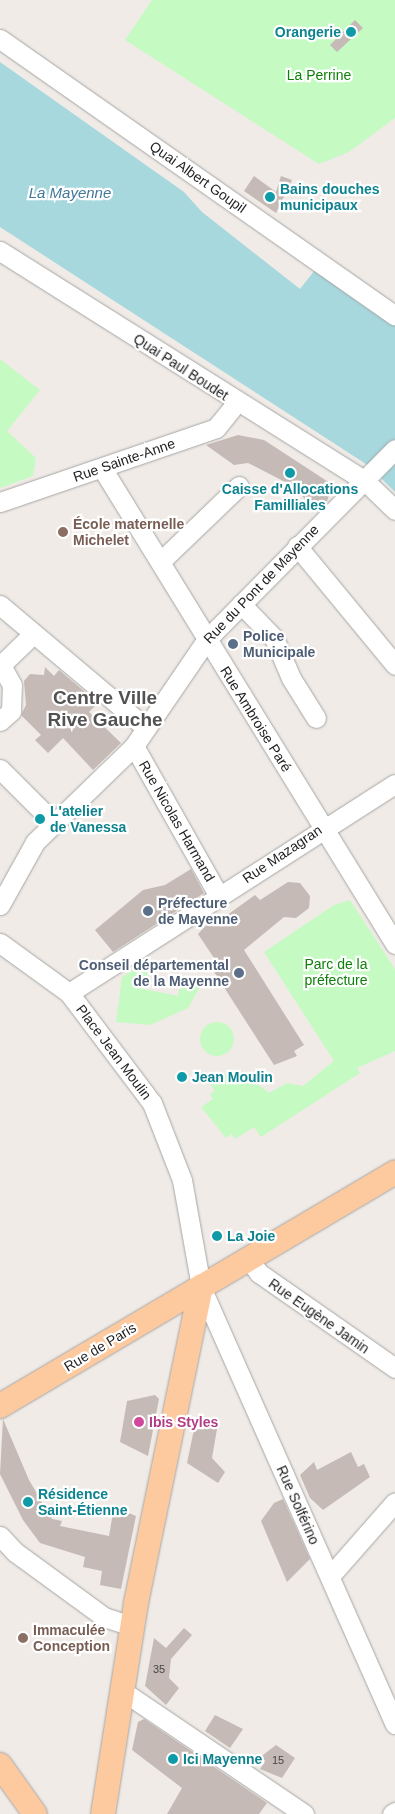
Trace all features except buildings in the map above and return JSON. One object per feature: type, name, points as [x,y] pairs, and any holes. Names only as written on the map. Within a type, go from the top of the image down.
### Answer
[{"type":"main road","name":"Rue de Paris","points":[[0,1406],[395,1172]]},
{"type":"main road","points":[[103,1814],[132,1626],[201,1287]]},
{"type":"main road","points":[[0,1765],[36,1814]]},
{"type":"street","name":"Quai Albert Goupil","points":[[0,39],[395,316]]},
{"type":"street","name":"Quai Paul Boudet","points":[[0,252],[236,403],[364,480],[395,510]]},
{"type":"street","name":"Rue Sainte-Anne","points":[[0,502],[216,428],[236,403]]},
{"type":"street","name":"Rue du Pont de Mayenne","points":[[0,905],[35,842],[134,746],[206,639],[395,449]]},
{"type":"street","name":"Rue Ambroise Paré","points":[[102,468],[395,944]]},
{"type":"street","points":[[161,561],[239,486]]},
{"type":"street","points":[[297,546],[395,665]]},
{"type":"street","points":[[241,604],[274,638],[291,678],[316,718]]},
{"type":"street","points":[[0,605],[32,635],[146,728]]},
{"type":"street","points":[[0,721],[11,711],[12,685],[1,665],[32,635]]},
{"type":"street","name":"Rue Nicolas Harmand","points":[[134,746],[220,896]]},
{"type":"street","points":[[0,769],[54,822]]},
{"type":"street","name":"Rue Mazagran","points":[[69,993],[220,896],[324,826],[395,784]]},
{"type":"street","name":"Place Jean Moulin","points":[[0,943],[69,993],[152,1103],[182,1180],[201,1287]]},
{"type":"street","name":"Rue Eugène Jamin","points":[[248,1258],[258,1273],[395,1368]]},
{"type":"street","name":"Rue Solférino","points":[[201,1287],[395,1724]]},
{"type":"street","points":[[330,1576],[395,1502]]},
{"type":"street","points":[[0,1536],[15,1552],[104,1617],[132,1626]]},
{"type":"street","points":[[121,1690],[304,1814]]},
{"type":"green space","name":"La Perrine","points":[[152,0],[395,0],[395,118],[349,152],[319,164],[125,40]]},
{"type":"green space","points":[[0,359],[40,390],[7,431],[36,458],[33,476],[0,488]]},
{"type":"green space","name":"Parc de la préfecture","points":[[350,900],[395,969],[395,1051],[357,1068],[360,1073],[261,1137],[254,1127],[235,1139],[232,1134],[226,1138],[201,1107],[213,1099],[210,1094],[215,1091],[209,1082],[238,1069],[269,1093],[287,1083],[303,1086],[334,1061],[264,952],[334,905]]},
{"type":"green space","points":[[150,959],[144,989],[178,996],[179,989],[195,976],[201,985],[188,1008],[150,1025],[116,1022],[122,977]]},
{"type":"green space","points":[[217,1022],[224,1023],[229,1027],[233,1032],[233,1046],[229,1051],[224,1055],[217,1056],[210,1055],[205,1051],[201,1046],[200,1039],[201,1032],[205,1027],[210,1023]]},
{"type":"water","name":"La Mayenne","points":[[0,62],[184,192],[202,212],[300,289],[315,270],[395,326],[395,492],[369,466],[0,227]]},
{"type":"place","name":"Orangerie","points":[[351,32]]},
{"type":"place","name":"Bains douches municipaux","points":[[270,197]]},
{"type":"place","name":"Caisse d'Allocations Familliales","points":[[290,473]]},
{"type":"place","name":"École maternelle Michelet","points":[[63,532]]},
{"type":"place","name":"Police Municipale","points":[[233,644]]},
{"type":"place","name":"L'atelier de Vanessa","points":[[40,819]]},
{"type":"place","name":"Préfecture de Mayenne","points":[[148,911]]},
{"type":"place","name":"Conseil départemental de la Mayenne","points":[[239,973]]},
{"type":"place","name":"Jean Moulin","points":[[182,1077]]},
{"type":"place","name":"La Joie","points":[[217,1236]]},
{"type":"place","name":"Ibis Styles","points":[[139,1422]]},
{"type":"place","name":"Résidence Saint-Étienne","points":[[28,1502]]},
{"type":"place","name":"Immaculée Conception","points":[[23,1638]]},
{"type":"place","name":"Ici Mayenne","points":[[173,1759]]},
{"type":"district","name":"Centre Ville Rive Gauche","points":[[105,709]]}]
